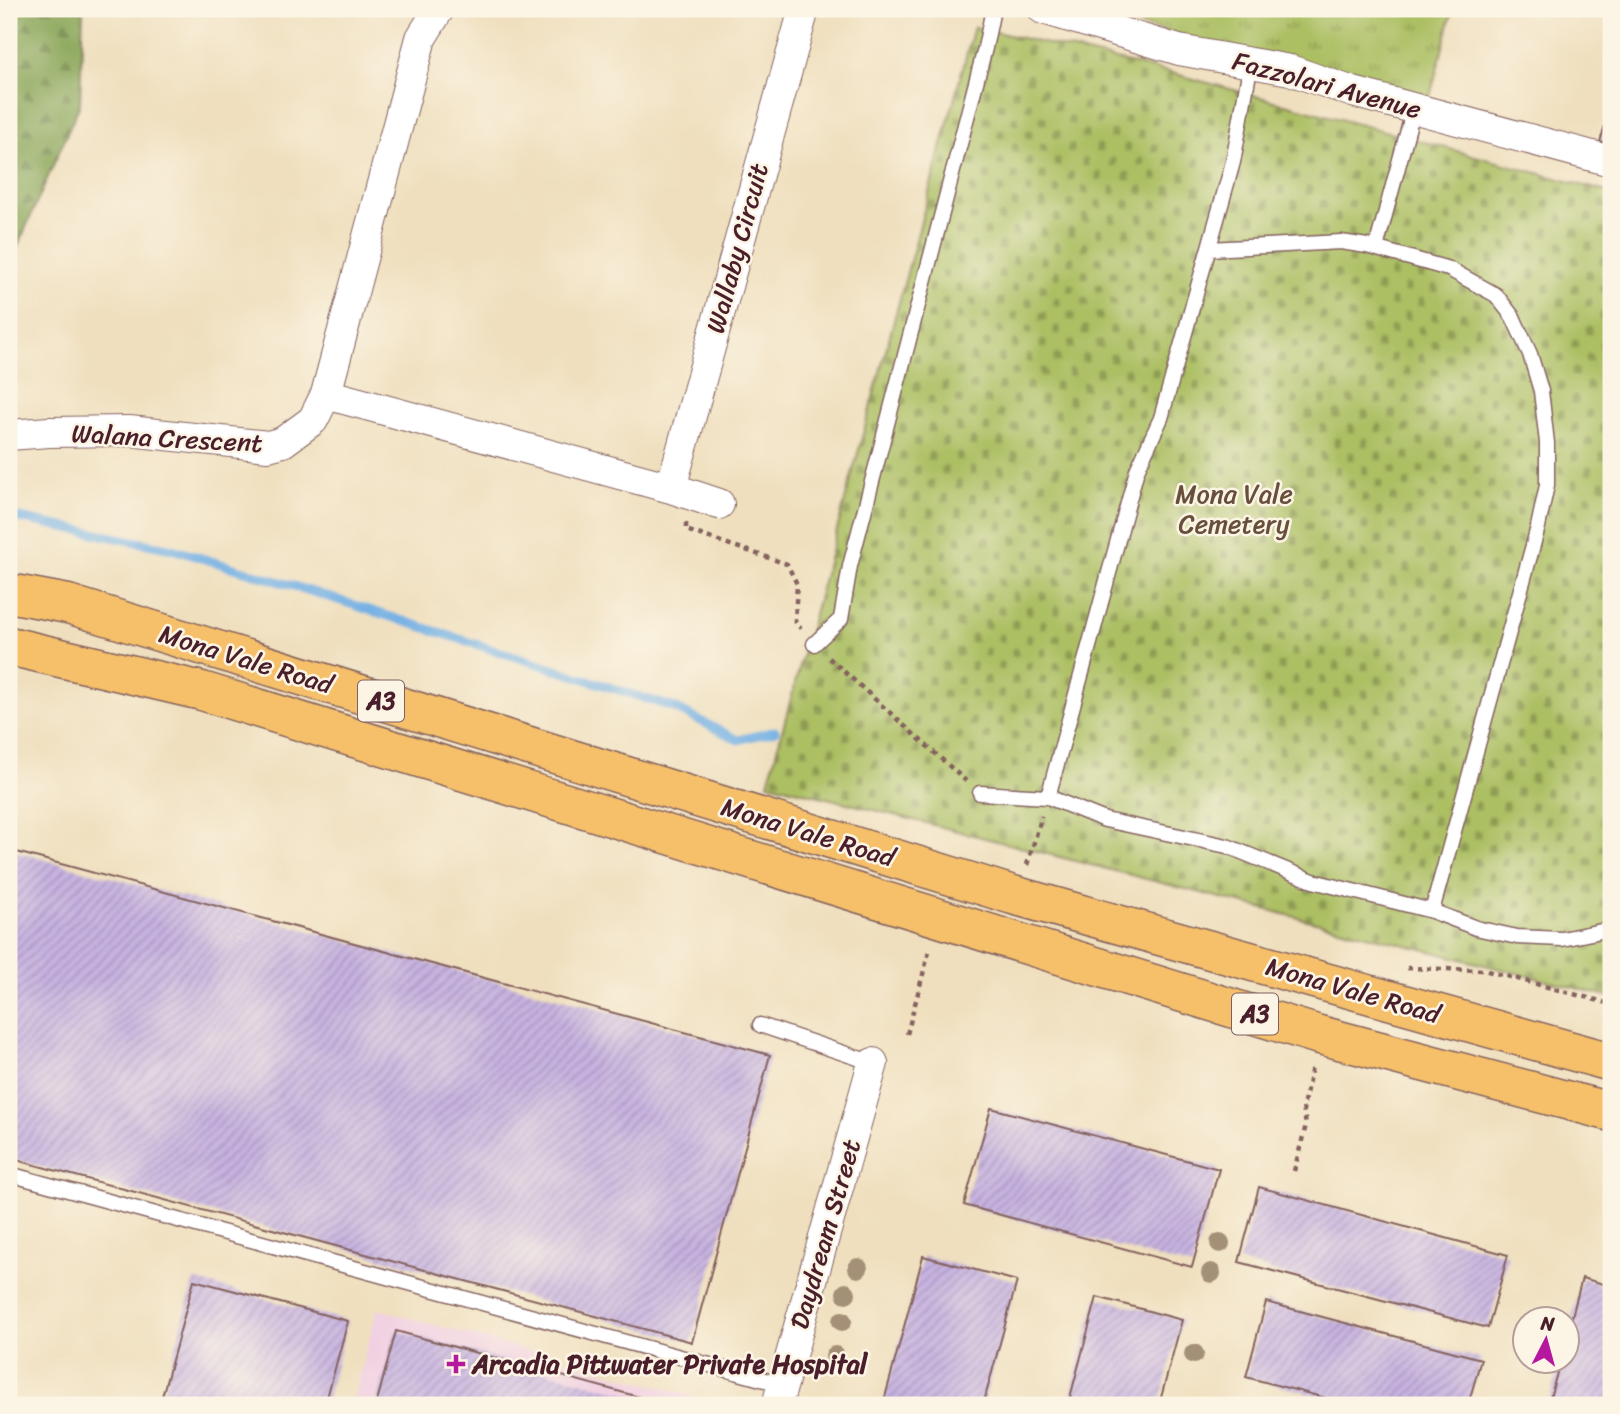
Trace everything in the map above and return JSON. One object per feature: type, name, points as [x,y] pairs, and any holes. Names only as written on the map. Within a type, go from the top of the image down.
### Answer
[{"type":"highway","name":"Mona Vale Road","points":[[9,593],[68,604],[1013,895],[1611,1062]]},
{"type":"highway","name":"Mona Vale Road","points":[[9,646],[202,691],[1316,1034],[1611,1112]]},
{"type":"street","points":[[439,9],[421,38],[326,394],[719,503]]},
{"type":"street","name":"Wallaby Circuit","points":[[678,490],[803,9]]},
{"type":"street","name":"Fazzolari Avenue","points":[[1043,9],[1179,50],[1290,70],[1353,92],[1611,161]]},
{"type":"street","name":"Walana Crescent","points":[[9,435],[129,431],[268,446],[283,442],[313,420],[326,394]]},
{"type":"street","name":"Daydream Street","points":[[780,1395],[873,1062]]},
{"type":"lane","points":[[814,644],[841,619],[850,566],[993,9]]},
{"type":"lane","points":[[1048,797],[1137,470],[1161,418],[1209,249],[1233,162],[1251,62]]},
{"type":"lane","points":[[1376,248],[1414,108]]},
{"type":"lane","points":[[1209,249],[1341,242],[1376,248],[1449,269],[1496,295],[1513,317],[1530,354],[1541,391],[1548,443],[1547,485],[1538,527],[1432,911]]},
{"type":"lane","points":[[980,793],[1048,797],[1105,820],[1227,846],[1313,881],[1432,911],[1476,928],[1517,937],[1562,939],[1611,929]]},
{"type":"lane","points":[[760,1025],[873,1062]]},
{"type":"lane","points":[[9,1174],[780,1395]]},
{"type":"path","points":[[678,490],[686,530],[787,564],[797,584],[795,621],[814,644],[980,793]]},
{"type":"path","points":[[1035,871],[1026,867],[1048,797]]},
{"type":"path","points":[[907,1034],[931,943]]},
{"type":"path","points":[[1406,968],[1484,970],[1611,1004]]},
{"type":"path","points":[[1294,1171],[1306,1125],[1303,1107],[1314,1059]]},
{"type":"shaded area","name":"Arcadia Pittwater Private Hospital","points":[[377,1309],[720,1404],[352,1405]]},
{"type":"green space","points":[[9,9],[83,9],[80,104],[16,250],[9,249]]},
{"type":"green space","points":[[1083,9],[1453,9],[1428,104]]},
{"type":"green space","name":"Mona Vale Cemetery","points":[[974,27],[1168,72],[1611,193],[1611,997],[768,783]]},
{"type":"building","points":[[1611,105],[1611,144],[1600,142]]},
{"type":"building","points":[[9,850],[770,1055],[692,1342],[9,1158]]},
{"type":"building","points":[[991,1108],[1219,1169],[1192,1267],[964,1205]]},
{"type":"building","points":[[1259,1187],[1508,1255],[1488,1328],[1239,1262]]},
{"type":"building","points":[[923,1256],[1017,1281],[983,1405],[883,1405]]},
{"type":"building","points":[[1582,1278],[1611,1286],[1611,1405],[1548,1405],[1556,1376],[1582,1376],[1582,1306],[1575,1306]]},
{"type":"building","points":[[194,1280],[348,1321],[325,1405],[160,1404]]},
{"type":"building","points":[[1097,1297],[1182,1320],[1159,1405],[1068,1405]]},
{"type":"building","points":[[1266,1302],[1481,1359],[1468,1405],[1352,1405],[1246,1377]]},
{"type":"building","name":"Arcadia Pittwater Private Hospital","points":[[396,1331],[654,1401],[653,1405],[376,1405]]},
{"type":"waterway","points":[[9,516],[172,549],[310,591],[675,708],[738,740],[775,731]]},
{"type":"place","name":"Arcadia Pittwater Private Hospital","points":[[456,1364]]}]
